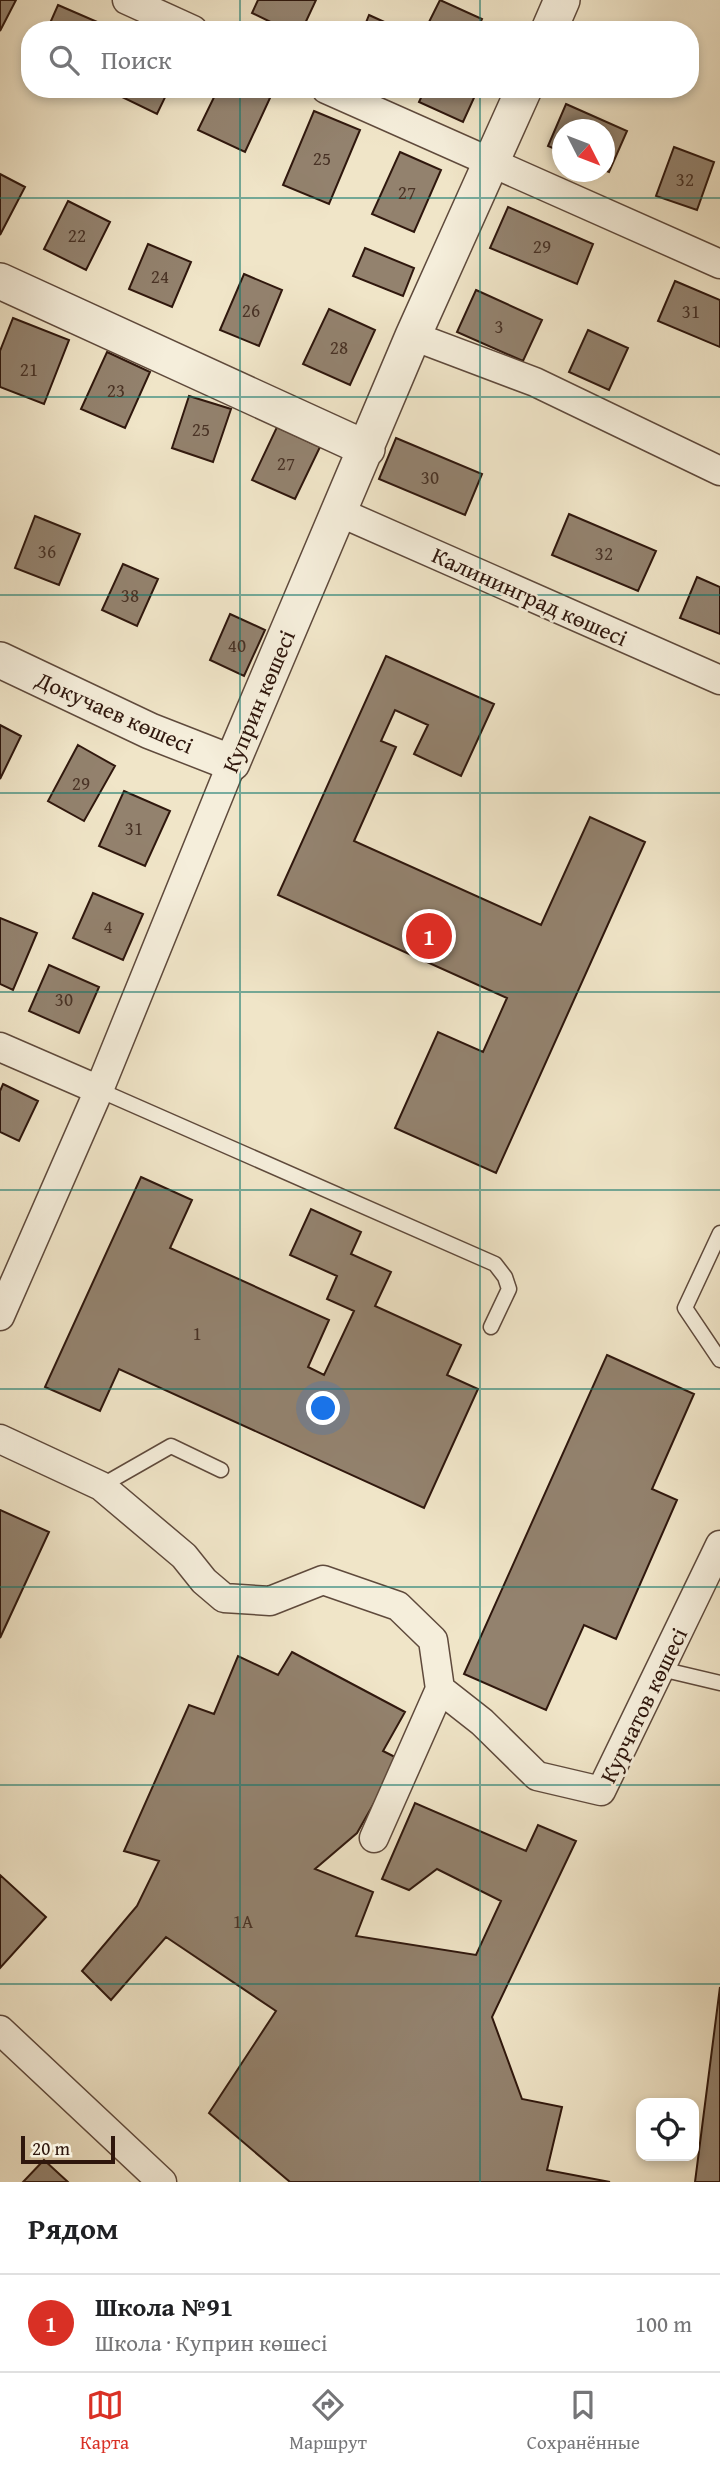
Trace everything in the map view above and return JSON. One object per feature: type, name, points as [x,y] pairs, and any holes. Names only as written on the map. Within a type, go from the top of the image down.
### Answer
[{"type":"street","points":[[127,0],[173,21]]},
{"type":"street","points":[[553,21],[562,0]]},
{"type":"street","points":[[346,98],[720,264]]},
{"type":"street","name":"Куприн көшесі","points":[[0,1316],[99,1090],[232,763],[413,336],[520,98]]},
{"type":"street","points":[[0,281],[367,449]]},
{"type":"street","points":[[413,336],[535,382],[720,471]]},
{"type":"street","name":"Калининград көшесі","points":[[339,512],[720,680]]},
{"type":"street","name":"Докучаев көшесі","points":[[0,660],[150,731],[232,763]]},
{"type":"street","points":[[0,1047],[99,1090]]},
{"type":"street","points":[[0,1439],[101,1486],[184,1556],[204,1581],[224,1598],[270,1601],[323,1580],[398,1606],[433,1640],[440,1689],[374,1838]]},
{"type":"street","name":"Курчатов көшесі","points":[[440,1689],[482,1722],[537,1776],[601,1791],[720,1545]]},
{"type":"street","points":[[0,2030],[162,2182]]},
{"type":"lane","points":[[99,1090],[495,1264],[505,1277],[509,1289],[491,1327]]},
{"type":"lane","points":[[720,1233],[685,1308],[720,1360]]},
{"type":"lane","points":[[101,1486],[171,1446],[221,1469]]},
{"type":"lane","points":[[661,1669],[720,1683]]},
{"type":"building","points":[[0,0],[16,0],[0,31]]},
{"type":"building","points":[[258,0],[316,0],[306,21],[268,21],[252,13]]},
{"type":"building","points":[[440,0],[482,19],[481,21],[430,21]]},
{"type":"building","points":[[58,5],[95,21],[51,21]]},
{"type":"building","points":[[369,15],[382,21],[367,21]]},
{"type":"building","points":[[124,98],[165,98],[157,114]]},
{"type":"building","points":[[214,98],[270,98],[245,152],[198,130]]},
{"type":"building","points":[[421,98],[474,98],[463,122],[419,102]]},
{"type":"building","points":[[566,104],[600,119],[560,119]]},
{"type":"building","points":[[314,111],[360,130],[329,204],[283,185]]},
{"type":"building","points":[[615,126],[627,131],[615,158]]},
{"type":"building","points":[[674,147],[714,162],[697,210],[656,196]]},
{"type":"building","points":[[400,152],[441,170],[414,232],[372,214]]},
{"type":"building","points":[[0,174],[25,187],[0,235]]},
{"type":"building","points":[[68,201],[110,222],[86,270],[44,249]]},
{"type":"building","points":[[508,207],[593,244],[577,284],[490,248]]},
{"type":"building","points":[[148,244],[191,262],[172,307],[129,289]]},
{"type":"building","points":[[365,248],[414,268],[403,296],[353,276]]},
{"type":"building","points":[[244,274],[282,290],[259,346],[220,330]]},
{"type":"building","points":[[675,281],[720,300],[720,347],[658,321]]},
{"type":"building","points":[[476,290],[542,320],[523,361],[457,332]]},
{"type":"building","points":[[329,309],[375,330],[350,385],[303,364]]},
{"type":"building","points":[[13,318],[69,340],[44,404],[0,387],[0,351]]},
{"type":"building","points":[[588,330],[628,348],[609,390],[569,372]]},
{"type":"building","points":[[107,352],[150,372],[125,428],[81,409]]},
{"type":"building","points":[[189,396],[231,409],[213,462],[172,448]]},
{"type":"building","points":[[277,427],[320,447],[295,499],[252,480]]},
{"type":"building","points":[[396,438],[482,474],[465,515],[379,479]]},
{"type":"building","points":[[569,514],[656,551],[638,591],[552,555]]},
{"type":"building","points":[[35,516],[80,534],[59,585],[15,568]]},
{"type":"building","points":[[123,564],[158,579],[137,626],[102,610]]},
{"type":"building","points":[[697,577],[720,587],[720,634],[680,618]]},
{"type":"building","points":[[230,614],[265,630],[244,676],[210,660]]},
{"type":"building","points":[[386,656],[494,704],[461,776],[414,754],[428,725],[395,710],[381,741],[396,747],[354,841],[541,925],[590,817],[645,842],[496,1173],[395,1128],[438,1032],[483,1052],[507,998],[278,895]]},
{"type":"building","points":[[0,725],[21,736],[0,779]]},
{"type":"building","points":[[78,745],[115,766],[84,821],[48,801]]},
{"type":"building","points":[[124,791],[170,811],[145,866],[99,846]]},
{"type":"building","points":[[93,893],[143,914],[123,960],[73,938]]},
{"type":"building","points":[[0,918],[37,933],[13,990],[0,984]]},
{"type":"building","points":[[49,965],[99,987],[79,1033],[29,1011]]},
{"type":"building","points":[[3,1084],[38,1101],[19,1141],[0,1132],[0,1091]]},
{"type":"building","points":[[141,1177],[192,1200],[170,1248],[329,1320],[308,1367],[324,1375],[354,1311],[327,1299],[337,1276],[290,1255],[311,1209],[361,1232],[351,1254],[391,1272],[375,1306],[461,1345],[447,1375],[478,1389],[424,1508],[119,1369],[100,1411],[45,1387]]},
{"type":"building","points":[[607,1355],[694,1394],[652,1489],[677,1500],[616,1639],[584,1625],[546,1710],[464,1674]]},
{"type":"building","points":[[0,1510],[49,1532],[0,1638]]},
{"type":"building","points":[[292,1652],[405,1712],[383,1751],[399,1759],[357,1833],[315,1869],[373,1892],[356,1936],[476,1955],[501,1901],[437,1869],[409,1890],[382,1879],[415,1803],[526,1851],[538,1825],[576,1841],[492,2017],[522,2099],[562,2107],[547,2170],[610,2182],[290,2182],[209,2113],[276,2011],[166,1937],[111,2000],[82,1971],[137,1906],[159,1861],[124,1851],[189,1705],[214,1714],[238,1656],[278,1675]]},
{"type":"building","points":[[0,1875],[46,1917],[0,1968]]},
{"type":"building","points":[[720,1987],[720,2182],[695,2182]]},
{"type":"building","points":[[44,2160],[68,2182],[23,2182]]},
{"type":"place","name":"Школа №91","points":[[429,936]]}]
